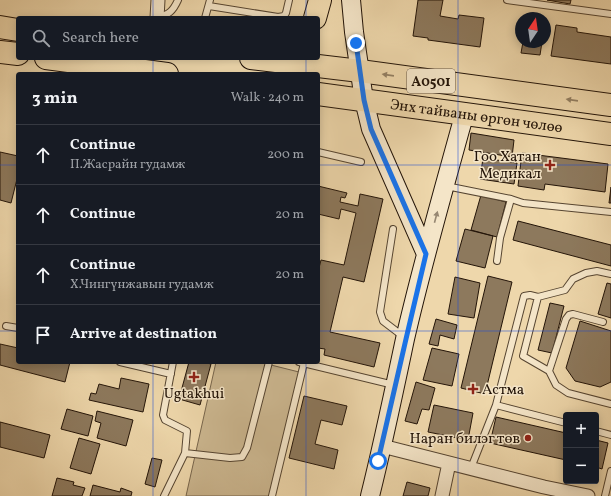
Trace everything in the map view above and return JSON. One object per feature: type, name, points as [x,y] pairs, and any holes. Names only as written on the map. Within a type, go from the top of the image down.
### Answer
[{"type":"highway","points":[[316,16],[320,0]]},
{"type":"highway","points":[[0,27],[16,30]]},
{"type":"highway","points":[[0,52],[16,54]]},
{"type":"highway","points":[[61,60],[152,72]]},
{"type":"highway","name":"Энх тайваны өргөн чөлөө","points":[[295,60],[360,71],[611,105]]},
{"type":"highway","name":"Энх тайваны өргөн чөлөө","points":[[320,94],[611,134]]},
{"type":"street","points":[[157,16],[158,0]]},
{"type":"street","points":[[351,0],[364,100],[371,129],[426,254]]},
{"type":"street","points":[[370,496],[426,254],[465,114]]},
{"type":"street","points":[[382,446],[471,468],[543,489],[588,496]]},
{"type":"street","points":[[442,496],[449,463]]},
{"type":"lane","points":[[164,16],[174,9],[178,0]]},
{"type":"lane","points":[[284,16],[289,0]]},
{"type":"lane","points":[[507,0],[611,14]]},
{"type":"lane","points":[[206,16],[210,3],[273,16]]},
{"type":"lane","points":[[320,152],[361,162]]},
{"type":"lane","points":[[444,186],[523,202],[611,212]]},
{"type":"lane","points":[[497,261],[500,238],[511,199]]},
{"type":"lane","points":[[393,228],[380,312],[383,321],[406,339]]},
{"type":"lane","points":[[471,468],[496,405],[524,296],[530,295],[538,297],[565,290],[573,279],[586,273],[597,271],[611,274]]},
{"type":"lane","points":[[538,297],[523,356],[549,371],[556,385],[568,393],[611,404]]},
{"type":"lane","points":[[549,371],[566,319],[569,315],[573,314],[603,322]]},
{"type":"lane","points":[[6,326],[16,328]]},
{"type":"lane","points":[[128,364],[170,374]]},
{"type":"lane","points":[[164,496],[185,453],[187,431],[165,420],[163,415],[172,364]]},
{"type":"lane","points":[[185,453],[230,458],[242,457],[247,448],[268,364]]},
{"type":"lane","points":[[272,496],[302,364]]},
{"type":"lane","points":[[306,364],[396,385]]},
{"type":"lane","points":[[496,405],[563,422]]},
{"type":"lane","points":[[599,432],[611,435]]},
{"type":"lane","points":[[605,496],[611,471]]},
{"type":"shaded area","points":[[216,364],[267,364],[303,373],[273,496],[186,496]]},
{"type":"building","points":[[418,0],[443,0],[440,16],[458,19],[459,15],[484,18],[480,47],[428,40],[428,38],[413,36]]},
{"type":"building","points":[[547,0],[571,0],[570,4]]},
{"type":"building","points":[[556,25],[577,28],[577,32],[611,37],[611,64],[551,56]]},
{"type":"building","points":[[522,48],[541,48],[540,55],[521,53]]},
{"type":"building","points":[[471,133],[514,140],[512,157],[469,150]]},
{"type":"building","points":[[0,152],[16,156],[16,183],[11,203],[0,200]]},
{"type":"building","points":[[522,153],[608,164],[605,192],[545,184],[544,190],[518,186]]},
{"type":"building","points":[[483,158],[517,163],[514,184],[480,179]]},
{"type":"building","points":[[320,186],[347,193],[345,198],[341,197],[340,202],[358,206],[360,194],[383,199],[364,282],[343,277],[330,332],[380,343],[374,367],[324,355],[325,349],[320,348],[321,260],[344,265],[356,213],[341,209],[339,219],[320,214]]},
{"type":"building","points":[[611,187],[611,203],[609,203]]},
{"type":"building","points":[[481,195],[506,202],[497,237],[471,230]]},
{"type":"building","points":[[518,221],[611,245],[611,266],[513,240]]},
{"type":"building","points":[[465,229],[493,236],[485,268],[456,261]]},
{"type":"building","points":[[488,276],[512,282],[485,394],[461,388]]},
{"type":"building","points":[[455,277],[480,283],[474,318],[448,314]]},
{"type":"building","points":[[607,283],[611,284],[611,318],[598,314]]},
{"type":"building","points":[[550,303],[564,306],[552,353],[538,350]]},
{"type":"building","points":[[436,319],[457,325],[454,339],[440,335],[438,346],[429,344]]},
{"type":"building","points":[[580,321],[611,331],[611,382],[600,387],[575,381],[566,368]]},
{"type":"building","points":[[0,344],[16,348],[16,364],[70,364],[65,382],[0,365]]},
{"type":"building","points":[[432,348],[459,354],[452,386],[423,380]]},
{"type":"building","points":[[188,364],[211,364],[200,405],[179,399]]},
{"type":"building","points":[[121,378],[149,384],[143,412],[89,400],[91,393],[96,394],[99,384],[119,389]]},
{"type":"building","points":[[416,382],[435,388],[429,410],[422,409],[417,424],[405,421]]},
{"type":"building","points":[[304,396],[347,406],[342,425],[321,420],[315,444],[338,450],[334,469],[289,458]]},
{"type":"building","points":[[434,405],[473,413],[468,440],[428,432]]},
{"type":"building","points":[[67,409],[93,416],[88,436],[61,429]]},
{"type":"building","points":[[97,411],[133,420],[126,446],[97,438],[101,423],[95,421]]},
{"type":"building","name":"Наран билэг төв","points":[[496,417],[563,432],[563,459],[490,443]]},
{"type":"building","points":[[0,422],[50,435],[44,458],[0,447]]},
{"type":"building","points":[[79,438],[100,444],[91,474],[70,468]]},
{"type":"building","points":[[599,441],[608,443],[602,469],[599,468]]},
{"type":"building","points":[[152,458],[162,460],[155,487],[145,484]]},
{"type":"building","points":[[57,478],[74,482],[73,485],[85,488],[82,496],[52,496]]},
{"type":"building","points":[[407,482],[430,488],[428,496],[403,496]]},
{"type":"building","points":[[93,485],[120,492],[121,488],[132,492],[131,496],[90,496]]},
{"type":"place","name":"Гоо Хатан Медикал","points":[[550,165]]},
{"type":"place","name":"Ugtakhui","points":[[194,377]]},
{"type":"place","name":"Астма","points":[[473,389]]},
{"type":"place","name":"Наран билэг төв","points":[[528,438]]},
{"type":"route","points":[[356,43],[364,100],[371,129],[426,254],[378,461]]}]
